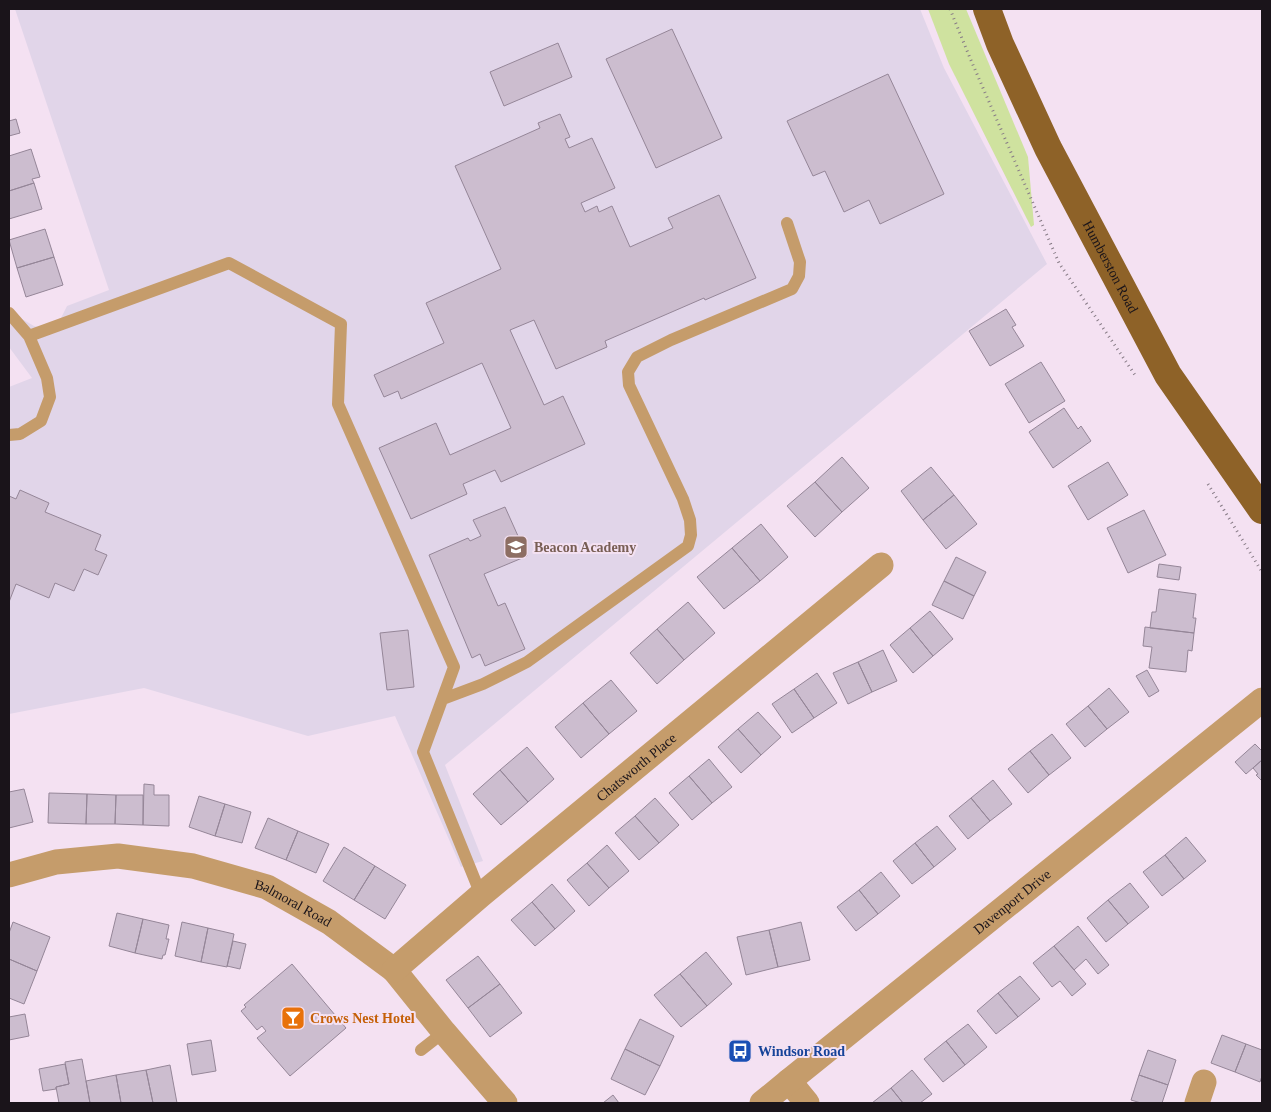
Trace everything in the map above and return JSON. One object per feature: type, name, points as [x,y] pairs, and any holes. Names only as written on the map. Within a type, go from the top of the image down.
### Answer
[{"type":"main road","name":"Humberston Road","points":[[987,9],[1000,44],[1048,148],[1168,375],[1262,510]]},
{"type":"street","name":"Chatsworth Place","points":[[394,970],[481,895],[881,565]]},
{"type":"street","name":"Davenport Drive","points":[[762,1103],[1262,700]]},
{"type":"street","name":"Balmoral Road","points":[[9,875],[56,862],[118,856],[193,866],[267,887],[329,922],[394,970],[505,1103]]},
{"type":"street","points":[[789,1081],[807,1103]]},
{"type":"lane","points":[[443,699],[483,684],[527,662],[688,546],[691,535],[690,520],[683,499],[629,385],[628,372],[637,357],[671,340],[792,289],[799,276],[800,262],[787,223]]},
{"type":"lane","points":[[29,336],[229,263],[341,324],[338,404],[454,667],[423,752],[481,895]]},
{"type":"lane","points":[[9,313],[29,336],[47,378],[50,397],[41,422],[20,434],[9,435]]},
{"type":"lane","points":[[421,1050],[444,1032]]},
{"type":"shaded area","name":"Beacon Academy","points":[[15,9],[920,9],[944,68],[1047,264],[445,765],[483,861],[461,867],[395,716],[308,736],[144,688],[9,714],[9,387],[32,378],[9,347],[9,319],[15,315],[34,326],[42,328],[58,324],[67,306],[109,290]]},
{"type":"green space","points":[[928,9],[966,9],[1028,157],[1034,225],[1031,227],[949,64]]},
{"type":"building","points":[[672,29],[722,138],[656,168],[606,59]]},
{"type":"building","points":[[558,43],[572,77],[504,106],[490,72]]},
{"type":"building","points":[[888,74],[944,194],[880,224],[869,200],[844,212],[825,171],[813,176],[787,121]]},
{"type":"building","points":[[560,114],[570,137],[565,139],[569,148],[592,138],[615,188],[581,203],[585,212],[597,206],[599,212],[612,206],[630,247],[673,228],[668,218],[719,195],[756,278],[705,300],[704,298],[605,341],[607,347],[556,369],[534,320],[510,330],[544,405],[563,396],[585,444],[501,482],[495,470],[463,484],[467,494],[411,519],[379,448],[436,423],[450,455],[511,428],[482,363],[401,399],[398,391],[384,397],[374,375],[444,343],[426,303],[501,269],[455,166],[540,128],[538,123]]},
{"type":"building","points":[[16,119],[20,133],[9,136],[9,121]]},
{"type":"building","points":[[31,149],[40,177],[32,179],[34,183],[9,191],[9,156]]},
{"type":"building","points":[[34,183],[42,209],[9,219],[9,191]]},
{"type":"building","points":[[45,229],[54,257],[17,268],[9,240]]},
{"type":"building","points":[[54,257],[63,285],[26,297],[17,268]]},
{"type":"building","points":[[1006,309],[1016,325],[1012,327],[1024,346],[990,366],[969,331]]},
{"type":"building","points":[[1041,362],[1065,401],[1029,423],[1005,384]]},
{"type":"building","points":[[1064,408],[1078,429],[1081,426],[1091,441],[1053,468],[1029,432]]},
{"type":"building","points":[[842,457],[869,488],[842,512],[815,482]]},
{"type":"building","points":[[1108,462],[1128,495],[1088,520],[1068,486]]},
{"type":"building","points":[[931,467],[954,495],[923,520],[901,491]]},
{"type":"building","points":[[815,482],[842,512],[815,537],[787,506]]},
{"type":"building","points":[[20,490],[49,503],[45,512],[101,535],[95,550],[107,555],[98,575],[84,569],[74,591],[55,583],[49,598],[16,584],[9,602],[9,496],[16,499]]},
{"type":"building","points":[[954,495],[977,524],[946,549],[923,520]]},
{"type":"building","points":[[505,507],[527,556],[484,574],[498,606],[505,603],[525,649],[485,666],[480,654],[472,658],[429,555],[468,538],[470,541],[481,536],[473,520]]},
{"type":"building","points":[[1144,510],[1166,555],[1128,573],[1107,528]]},
{"type":"building","points":[[761,524],[788,557],[760,581],[732,548]]},
{"type":"building","points":[[732,548],[760,581],[724,609],[697,577]]},
{"type":"building","points":[[956,557],[986,572],[974,596],[944,581]]},
{"type":"building","points":[[1159,564],[1181,567],[1179,580],[1157,577]]},
{"type":"building","points":[[944,581],[974,596],[963,619],[932,605]]},
{"type":"building","points":[[1159,589],[1196,594],[1193,618],[1196,618],[1194,633],[1150,628],[1152,612],[1156,612]]},
{"type":"building","points":[[688,602],[715,633],[684,660],[657,629]]},
{"type":"building","points":[[930,611],[953,639],[933,656],[910,628]]},
{"type":"building","points":[[1145,627],[1194,633],[1192,651],[1188,650],[1186,672],[1149,668],[1152,647],[1143,646]]},
{"type":"building","points":[[910,628],[933,656],[913,673],[890,645]]},
{"type":"building","points":[[657,629],[684,660],[657,684],[630,653]]},
{"type":"building","points":[[408,630],[414,687],[387,690],[380,633]]},
{"type":"building","points":[[883,650],[897,681],[872,692],[858,662]]},
{"type":"building","points":[[858,662],[872,692],[848,704],[833,673]]},
{"type":"building","points":[[1147,670],[1159,691],[1149,697],[1136,676]]},
{"type":"building","points":[[817,673],[837,703],[814,718],[794,689]]},
{"type":"building","points":[[611,680],[637,711],[609,734],[583,703]]},
{"type":"building","points":[[1109,688],[1129,712],[1107,729],[1088,706]]},
{"type":"building","points":[[794,689],[814,718],[792,733],[772,704]]},
{"type":"building","points":[[583,703],[609,734],[581,758],[555,727]]},
{"type":"building","points":[[1088,706],[1107,729],[1085,747],[1066,724]]},
{"type":"building","points":[[758,712],[781,737],[761,755],[738,729]]},
{"type":"building","points":[[738,729],[761,755],[741,773],[718,747]]},
{"type":"building","points":[[1052,734],[1071,758],[1049,775],[1030,751]]},
{"type":"building","points":[[1255,744],[1262,751],[1262,760],[1246,774],[1235,762]]},
{"type":"building","points":[[527,747],[554,779],[528,802],[500,770]]},
{"type":"building","points":[[1030,751],[1049,775],[1028,793],[1008,769]]},
{"type":"building","points":[[709,759],[732,787],[712,803],[689,776]]},
{"type":"building","points":[[1262,760],[1262,781],[1256,775],[1258,774],[1253,768]]},
{"type":"building","points":[[500,770],[528,802],[501,825],[473,794]]},
{"type":"building","points":[[689,776],[712,803],[692,820],[669,793]]},
{"type":"building","points":[[993,780],[1012,804],[990,821],[971,798]]},
{"type":"building","points":[[144,784],[154,785],[154,795],[169,795],[169,826],[143,825]]},
{"type":"building","points":[[24,789],[33,822],[9,828],[9,792]]},
{"type":"building","points":[[49,793],[87,794],[86,824],[48,823]]},
{"type":"building","points":[[87,794],[116,795],[115,824],[86,824]]},
{"type":"building","points":[[116,795],[143,795],[143,825],[115,824]]},
{"type":"building","points":[[199,796],[225,804],[215,836],[189,827]]},
{"type":"building","points":[[655,798],[679,825],[659,843],[635,816]]},
{"type":"building","points":[[971,798],[990,821],[968,839],[949,816]]},
{"type":"building","points":[[225,804],[251,812],[242,843],[215,836]]},
{"type":"building","points":[[635,816],[659,843],[639,860],[615,833]]},
{"type":"building","points":[[268,818],[298,831],[286,860],[255,848]]},
{"type":"building","points":[[937,826],[956,849],[934,867],[915,843]]},
{"type":"building","points":[[298,831],[329,844],[316,873],[286,860]]},
{"type":"building","points":[[1186,837],[1206,861],[1184,879],[1165,855]]},
{"type":"building","points":[[915,843],[934,867],[912,884],[893,861]]},
{"type":"building","points":[[607,845],[629,871],[609,888],[587,863]]},
{"type":"building","points":[[344,847],[375,866],[354,900],[323,881]]},
{"type":"building","points":[[1165,855],[1184,879],[1162,896],[1143,872]]},
{"type":"building","points":[[587,863],[609,888],[589,906],[567,880]]},
{"type":"building","points":[[375,866],[406,885],[385,919],[354,900]]},
{"type":"building","points":[[881,872],[900,896],[878,914],[859,890]]},
{"type":"building","points":[[1130,883],[1149,907],[1128,924],[1108,900]]},
{"type":"building","points":[[552,884],[575,911],[555,929],[532,902]]},
{"type":"building","points":[[859,890],[878,914],[856,931],[837,907]]},
{"type":"building","points":[[1108,900],[1128,924],[1106,942],[1087,918]]},
{"type":"building","points":[[532,902],[555,929],[535,946],[511,920]]},
{"type":"building","points":[[117,913],[143,919],[135,953],[109,946]]},
{"type":"building","points":[[143,919],[169,925],[166,939],[169,939],[165,955],[163,955],[162,959],[135,953]]},
{"type":"building","points":[[13,922],[50,937],[37,971],[9,959],[9,933]]},
{"type":"building","points":[[182,922],[208,928],[201,962],[175,956]]},
{"type":"building","points":[[801,922],[810,960],[778,967],[769,930]]},
{"type":"building","points":[[1078,926],[1109,965],[1098,974],[1086,959],[1074,970],[1054,946]]},
{"type":"building","points":[[208,928],[234,934],[227,967],[201,962]]},
{"type":"building","points":[[769,930],[778,967],[746,975],[737,937]]},
{"type":"building","points":[[233,941],[246,944],[240,969],[227,966]]},
{"type":"building","points":[[1054,946],[1086,984],[1072,996],[1060,981],[1052,987],[1033,963]]},
{"type":"building","points":[[706,952],[732,984],[707,1006],[680,974]]},
{"type":"building","points":[[478,956],[500,984],[468,1008],[446,980]]},
{"type":"building","points":[[9,959],[37,971],[24,1004],[9,998]]},
{"type":"building","name":"Crows Nest Hotel","points":[[292,964],[346,1028],[290,1076],[257,1038],[266,1031],[262,1026],[257,1030],[241,1011],[246,1007],[244,1005]]},
{"type":"building","points":[[680,974],[707,1006],[681,1027],[654,995]]},
{"type":"building","points":[[1020,976],[1040,999],[1018,1017],[998,993]]},
{"type":"building","points":[[500,984],[522,1013],[490,1037],[468,1008]]},
{"type":"building","points":[[998,993],[1018,1017],[996,1034],[977,1011]]},
{"type":"building","points":[[25,1014],[29,1036],[9,1040],[9,1017]]},
{"type":"building","points":[[640,1019],[674,1036],[660,1066],[625,1049]]},
{"type":"building","points":[[968,1024],[987,1047],[965,1065],[946,1041]]},
{"type":"building","points":[[1222,1035],[1246,1044],[1235,1072],[1211,1063]]},
{"type":"building","points":[[211,1040],[216,1071],[192,1075],[187,1044]]},
{"type":"building","points":[[946,1041],[965,1065],[943,1082],[924,1059]]},
{"type":"building","points":[[1246,1044],[1262,1050],[1262,1076],[1260,1082],[1235,1072]]},
{"type":"building","points":[[625,1049],[660,1066],[645,1095],[611,1079]]},
{"type":"building","points":[[1148,1050],[1176,1060],[1168,1085],[1139,1075]]},
{"type":"building","points":[[82,1059],[90,1103],[59,1103],[56,1087],[69,1084],[65,1062]]},
{"type":"building","points":[[65,1064],[69,1084],[43,1091],[39,1069]]},
{"type":"building","points":[[170,1065],[177,1103],[153,1103],[146,1070]]},
{"type":"building","points":[[146,1070],[153,1103],[121,1103],[116,1075]]},
{"type":"building","points":[[912,1070],[932,1094],[920,1103],[903,1103],[891,1088]]},
{"type":"building","points":[[116,1075],[121,1103],[90,1103],[86,1081]]},
{"type":"building","points":[[1139,1075],[1168,1085],[1162,1103],[1141,1103],[1131,1100]]},
{"type":"building","points":[[891,1088],[903,1103],[872,1103]]},
{"type":"building","points":[[613,1095],[619,1103],[603,1103]]},
{"type":"place","name":"Beacon Academy","points":[[516,547]]},
{"type":"place","name":"Crows Nest Hotel","points":[[293,1018]]},
{"type":"place","name":"Windsor Road","points":[[740,1051]]}]
